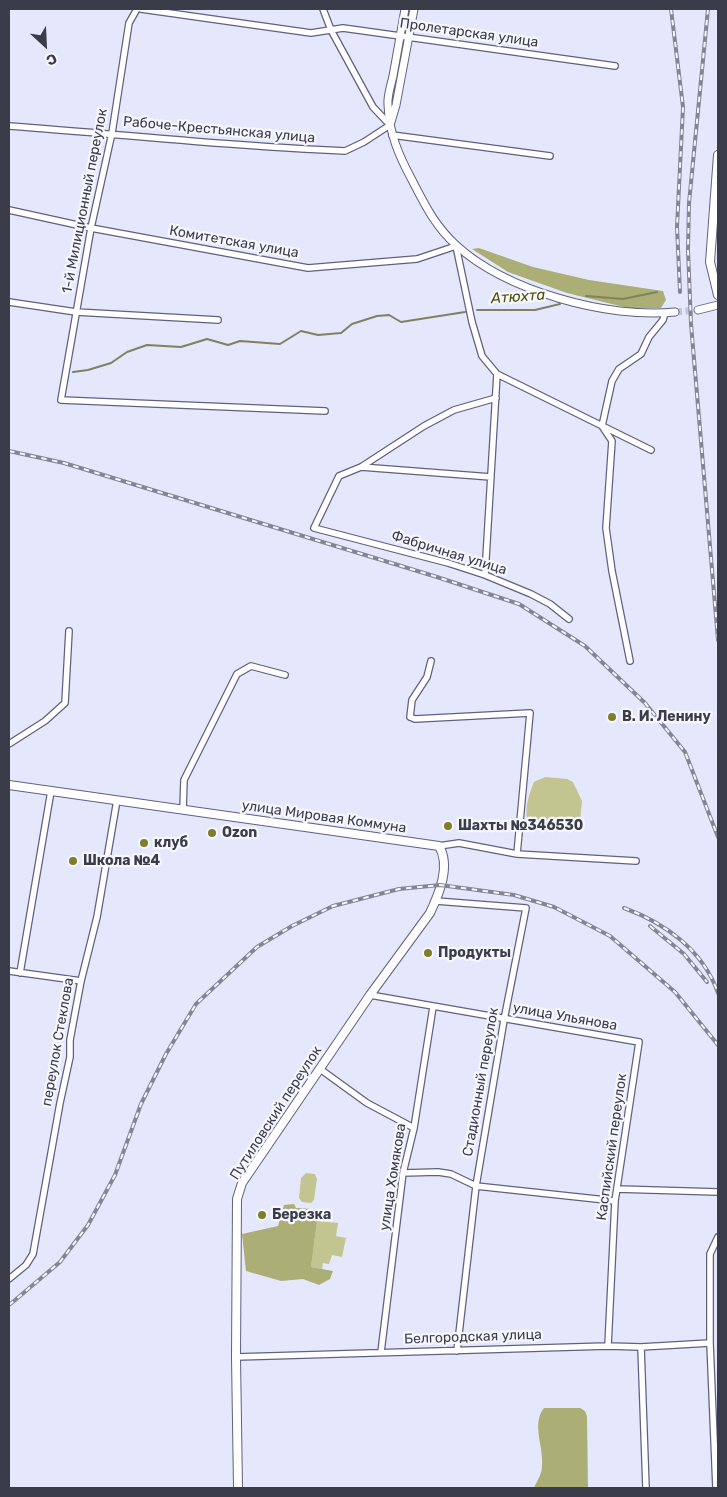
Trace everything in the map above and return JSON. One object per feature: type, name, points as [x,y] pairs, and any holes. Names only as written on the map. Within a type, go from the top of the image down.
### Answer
[{"type":"main road","points":[[718,155],[710,262],[718,295]]},
{"type":"main road","name":"улица Мировая Коммуна","points":[[9,785],[439,846]]},
{"type":"main road","name":"Путиловский переулок","points":[[238,1488],[236,1357],[237,1199],[242,1183],[370,995],[430,913],[436,901],[445,864],[443,852],[439,846]]},
{"type":"street","name":"1-й Милиционный переулок","points":[[137,9],[129,23],[112,133],[91,228],[61,400],[324,411]]},
{"type":"street","name":"Пролетарская улица","points":[[141,9],[311,33],[343,28],[615,66]]},
{"type":"street","points":[[323,9],[331,30],[373,107],[390,125]]},
{"type":"street","points":[[405,9],[388,104],[390,125],[398,153],[433,221],[456,246],[486,268],[522,286],[582,304],[606,309],[632,313],[675,312]]},
{"type":"street","points":[[390,125],[396,105],[414,9]]},
{"type":"street","name":"Рабоче-Крестьянская улица","points":[[9,126],[112,133],[214,144],[345,151],[390,125]]},
{"type":"street","points":[[392,135],[550,156]]},
{"type":"street","name":"Комитетская улица","points":[[9,210],[91,228],[308,268],[417,259],[456,246]]},
{"type":"street","points":[[456,246],[472,322],[482,356],[498,374],[651,450]]},
{"type":"street","points":[[9,302],[76,312],[218,320]]},
{"type":"street","points":[[698,310],[718,305]]},
{"type":"street","points":[[630,661],[612,572],[606,528],[612,441],[602,426],[612,381],[619,369],[642,354],[649,337],[664,320],[665,313]]},
{"type":"street","points":[[485,575],[498,374]]},
{"type":"street","points":[[361,467],[424,426],[454,410],[496,398]]},
{"type":"street","points":[[361,467],[492,477]]},
{"type":"street","name":"Фабричная улица","points":[[361,467],[339,476],[314,528],[430,558],[485,575],[531,594],[550,604],[569,619]]},
{"type":"street","points":[[9,744],[45,721],[65,703],[68,631]]},
{"type":"street","points":[[431,661],[427,678],[412,700],[410,717],[416,719],[530,713],[516,854]]},
{"type":"street","points":[[182,810],[184,780],[237,674],[251,666],[285,675]]},
{"type":"street","points":[[20,973],[51,791]]},
{"type":"street","name":"переулок Стеклова","points":[[9,1279],[26,1265],[33,1254],[70,1057],[70,1040],[81,981],[97,917],[117,800]]},
{"type":"street","name":"улица Мировая Коммуна","points":[[439,846],[459,843],[516,854],[636,861]]},
{"type":"street","name":"Стадионный переулок","points":[[436,901],[526,908],[504,1020],[476,1186],[457,1351]]},
{"type":"street","points":[[9,971],[81,981]]},
{"type":"street","name":"улица Ульянова","points":[[370,995],[504,1020],[639,1042]]},
{"type":"street","name":"улица Хомякова","points":[[382,1352],[403,1172],[414,1128],[433,1007]]},
{"type":"street","name":"Каспийский переулок","points":[[608,1346],[615,1201],[639,1042]]},
{"type":"street","points":[[320,1069],[367,1103],[414,1128]]},
{"type":"street","points":[[403,1172],[438,1172],[451,1174],[476,1186],[615,1201]]},
{"type":"street","points":[[617,1189],[718,1192]]},
{"type":"street","points":[[716,1488],[710,1343],[710,1254],[718,1237]]},
{"type":"street","name":"Белгородская улица","points":[[236,1357],[608,1346],[641,1347],[710,1343]]},
{"type":"street","points":[[641,1347],[646,1488]]},
{"type":"green space","points":[[479,248],[533,267],[589,280],[663,291],[666,300],[661,308],[628,308],[567,293],[508,272],[472,249]]},
{"type":"green space","points":[[545,777],[567,779],[573,782],[582,801],[580,821],[577,827],[569,829],[529,824],[527,819],[527,803],[530,792],[534,782]]},
{"type":"green space","points":[[306,1173],[315,1174],[317,1179],[314,1200],[311,1203],[302,1202],[299,1198],[301,1178]]},
{"type":"green space","points":[[294,1204],[296,1208],[313,1209],[318,1214],[311,1267],[333,1271],[330,1279],[319,1285],[303,1279],[281,1281],[246,1271],[242,1234],[278,1226],[284,1205]]},
{"type":"green space","points":[[317,1221],[338,1223],[336,1236],[346,1238],[342,1257],[332,1255],[329,1264],[323,1263],[322,1269],[311,1267]]},
{"type":"green space","points":[[544,1408],[580,1408],[585,1411],[587,1416],[588,1488],[534,1488],[542,1469],[538,1421]]},
{"type":"waterway","name":"Атюхта","points":[[586,296],[623,299],[657,292]]},
{"type":"waterway","name":"Атюхта","points":[[477,310],[535,310],[560,304]]},
{"type":"waterway","name":"Атюхта","points":[[73,372],[88,370],[111,363],[127,352],[147,345],[181,347],[207,339],[228,345],[240,341],[280,344],[301,331],[318,335],[341,333],[352,324],[377,316],[389,315],[401,322],[465,312]]},
{"type":"tunnel","points":[[675,312],[698,310]]},
{"type":"railway","points":[[671,9],[683,107],[677,227],[680,292]]},
{"type":"railway","points":[[708,9],[689,203],[688,250],[691,324],[718,640]]},
{"type":"railway","points":[[9,451],[64,463],[437,577],[519,604],[585,646],[645,703],[685,752],[718,837]]},
{"type":"railway","points":[[9,1305],[60,1262],[88,1225],[115,1175],[141,1104],[166,1054],[196,1004],[257,947],[292,926],[333,906],[399,889],[440,885],[514,895],[554,907],[610,936],[675,992],[718,1045]]},
{"type":"railway","points":[[624,908],[654,922],[681,940],[703,964],[718,993]]},
{"type":"railway","points":[[650,926],[684,954],[707,982]]},
{"type":"place","name":"В. И. Ленину","points":[[612,717]]},
{"type":"place","name":"Шахты №346530","points":[[448,826]]},
{"type":"place","name":"Ozon","points":[[212,833]]},
{"type":"place","name":"клуб","points":[[144,843]]},
{"type":"place","name":"Школа №4","points":[[73,861]]},
{"type":"place","name":"Продукты","points":[[428,953]]},
{"type":"place","name":"Березка","points":[[262,1215]]}]
